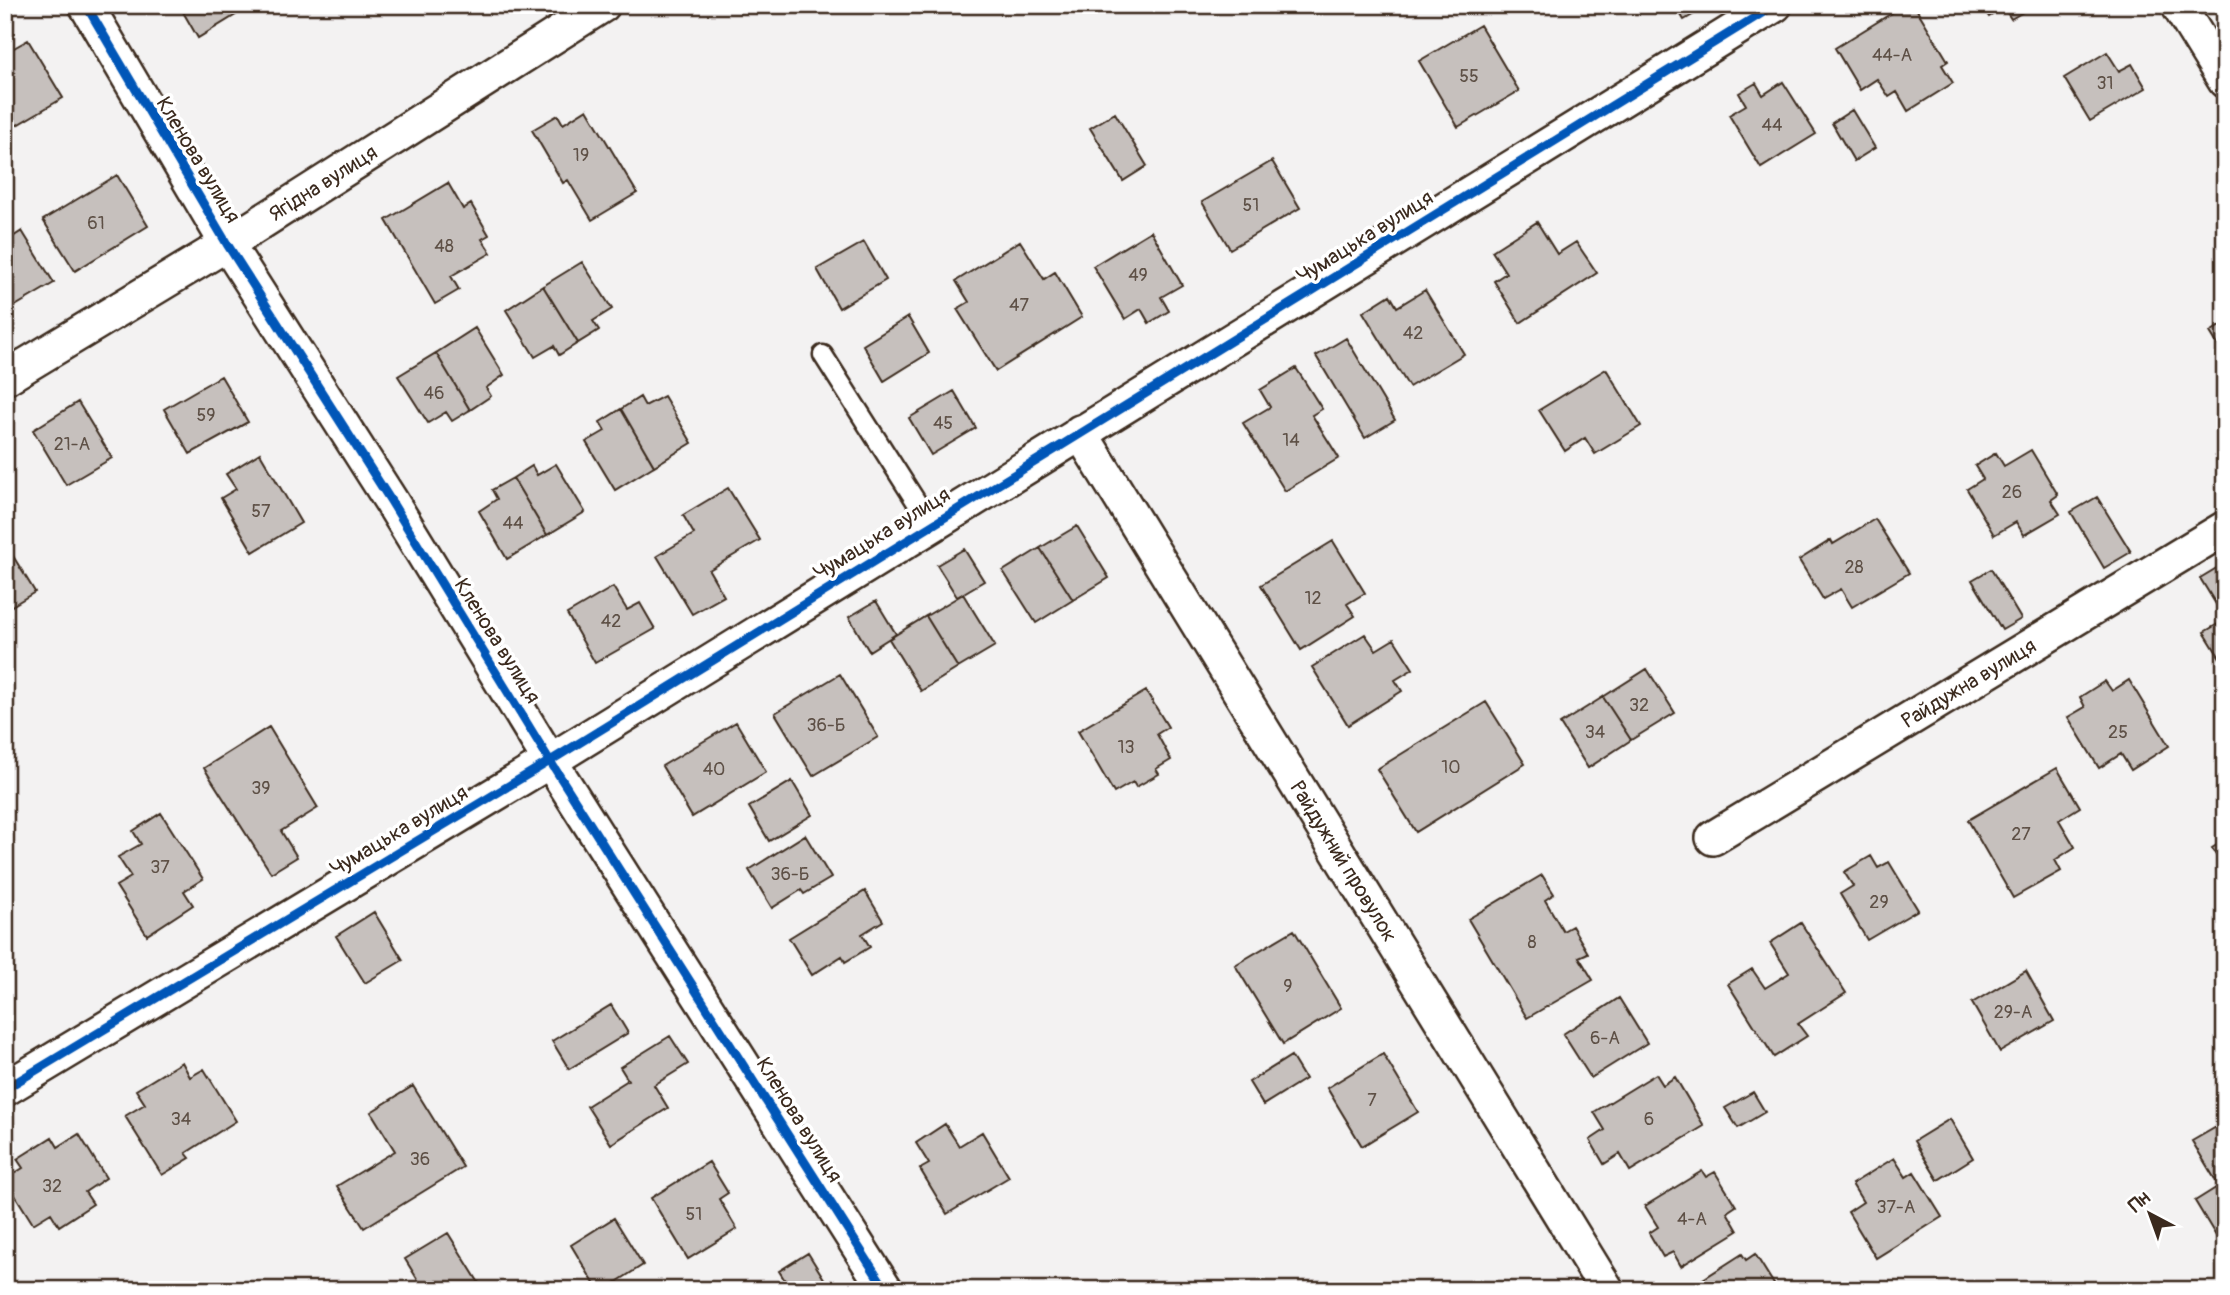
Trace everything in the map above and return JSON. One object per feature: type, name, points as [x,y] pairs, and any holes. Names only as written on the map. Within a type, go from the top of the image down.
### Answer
[{"type":"street","name":"Кленова вулиця","points":[[86,5],[227,244],[391,501],[550,761],[886,1290]]},
{"type":"street","name":"Ягідна вулиця","points":[[5,378],[227,244],[603,5]]},
{"type":"street","name":"Чумацька вулиця","points":[[5,1089],[550,761],[1775,5]]},
{"type":"street","points":[[2178,5],[2225,81]]},
{"type":"street","name":"Райдужний провулок","points":[[1080,432],[1607,1290]]},
{"type":"street","name":"Райдужна вулиця","points":[[1713,838],[2225,528]]},
{"type":"lane","points":[[824,355],[930,525]]},
{"type":"building","points":[[179,5],[252,5],[198,38]]},
{"type":"building","points":[[1675,5],[1710,5],[1684,20]]},
{"type":"building","points":[[1905,5],[1914,5],[1948,61],[1942,65],[1953,83],[1908,111],[1897,92],[1889,97],[1877,79],[1860,90],[1835,48]]},
{"type":"building","points":[[1981,5],[2035,5],[2011,19],[2004,8],[1989,17]]},
{"type":"building","points":[[1480,25],[1519,91],[1458,127],[1419,61]]},
{"type":"building","points":[[28,40],[63,98],[5,132],[5,53]]},
{"type":"building","points":[[2107,52],[2119,71],[2132,64],[2146,88],[2090,121],[2064,78]]},
{"type":"building","points":[[1783,82],[1816,134],[1761,168],[1729,115],[1746,105],[1739,93],[1756,83],[1763,95]]},
{"type":"building","points":[[587,109],[637,193],[592,220],[568,180],[563,183],[532,130],[558,115],[563,124]]},
{"type":"building","points":[[1852,110],[1875,148],[1854,161],[1832,123]]},
{"type":"building","points":[[1115,113],[1147,166],[1123,181],[1090,128]]},
{"type":"building","points":[[1272,161],[1300,208],[1230,249],[1202,202]]},
{"type":"building","points":[[117,175],[148,226],[75,271],[43,220]]},
{"type":"building","points":[[448,183],[463,209],[471,204],[489,235],[482,239],[491,253],[451,276],[459,290],[435,304],[386,220]]},
{"type":"building","points":[[1537,222],[1557,254],[1576,242],[1597,273],[1520,323],[1494,281],[1506,273],[1492,251]]},
{"type":"building","points":[[22,231],[54,283],[5,312],[5,242]]},
{"type":"building","points":[[1151,231],[1182,285],[1161,297],[1169,311],[1149,323],[1141,309],[1125,319],[1093,266]]},
{"type":"building","points":[[1020,241],[1044,279],[1055,272],[1082,317],[996,371],[957,309],[969,302],[956,281]]},
{"type":"building","points":[[864,242],[886,280],[839,308],[817,269]]},
{"type":"building","points":[[582,262],[612,309],[593,321],[599,330],[578,343],[543,286]]},
{"type":"building","points":[[543,286],[578,343],[559,355],[554,346],[535,357],[506,310]]},
{"type":"building","points":[[1425,290],[1464,354],[1409,387],[1363,312],[1390,295],[1397,307]]},
{"type":"building","points":[[908,317],[929,353],[884,381],[863,345]]},
{"type":"building","points":[[2225,323],[2225,357],[2210,332]]},
{"type":"building","points":[[475,328],[504,375],[486,388],[491,396],[470,410],[436,353]]},
{"type":"building","points":[[1346,338],[1395,420],[1365,438],[1316,356]]},
{"type":"building","points":[[436,353],[470,410],[452,421],[446,412],[428,423],[398,376]]},
{"type":"building","points":[[1296,368],[1322,409],[1312,415],[1339,458],[1285,491],[1243,423],[1270,407],[1260,390]]},
{"type":"building","points":[[1606,369],[1641,426],[1595,454],[1585,438],[1565,451],[1539,410]]},
{"type":"building","points":[[221,376],[248,422],[190,454],[164,409]]},
{"type":"building","points":[[954,391],[976,428],[931,455],[909,418]]},
{"type":"building","points":[[664,396],[692,443],[654,466],[621,409],[640,397],[645,406]]},
{"type":"building","points":[[78,402],[112,458],[66,485],[33,430]]},
{"type":"building","points":[[621,409],[654,466],[615,490],[586,442],[605,431],[600,422]]},
{"type":"building","points":[[2031,450],[2058,495],[2051,500],[2060,514],[2024,535],[2016,522],[1994,535],[1967,489],[1983,479],[1975,466],[1996,453],[2004,466]]},
{"type":"building","points":[[260,453],[301,523],[253,552],[221,498],[236,489],[226,474]]},
{"type":"building","points":[[556,464],[585,512],[547,535],[513,478],[532,466],[537,475]]},
{"type":"building","points":[[513,478],[547,535],[507,559],[479,511],[497,499],[492,490]]},
{"type":"building","points":[[728,488],[760,540],[709,570],[724,596],[692,614],[657,556],[694,534],[683,515]]},
{"type":"building","points":[[2097,497],[2131,552],[2104,568],[2071,512]]},
{"type":"building","points":[[1875,519],[1909,573],[1852,607],[1841,589],[1823,599],[1799,560],[1831,540],[1833,544]]},
{"type":"building","points":[[1077,526],[1109,578],[1073,600],[1040,548]]},
{"type":"building","points":[[1333,541],[1365,593],[1347,604],[1355,616],[1301,650],[1261,585]]},
{"type":"building","points":[[5,543],[35,592],[5,610]]},
{"type":"building","points":[[1040,548],[1073,600],[1036,623],[1003,571]]},
{"type":"building","points":[[964,549],[984,581],[957,597],[937,565]]},
{"type":"building","points":[[2225,563],[2225,619],[2200,578]]},
{"type":"building","points":[[1991,569],[2021,619],[2002,630],[1972,580]]},
{"type":"building","points":[[613,587],[627,610],[640,603],[655,629],[595,663],[567,614]]},
{"type":"building","points":[[963,594],[995,646],[958,668],[926,616]]},
{"type":"building","points":[[876,601],[896,634],[869,651],[849,617]]},
{"type":"building","points":[[926,616],[958,668],[921,691],[889,639]]},
{"type":"building","points":[[2225,620],[2225,666],[2204,632]]},
{"type":"building","points":[[1365,634],[1376,650],[1394,639],[1413,669],[1395,680],[1402,691],[1348,725],[1312,667]]},
{"type":"building","points":[[1647,669],[1675,713],[1631,740],[1603,697]]},
{"type":"building","points":[[840,674],[878,737],[813,776],[775,713]]},
{"type":"building","points":[[2129,680],[2169,746],[2131,770],[2121,754],[2099,768],[2068,717],[2085,707],[2080,697],[2105,681],[2112,691]]},
{"type":"building","points":[[1146,691],[1168,727],[1157,734],[1171,760],[1156,769],[1159,774],[1136,787],[1133,782],[1114,793],[1078,731]]},
{"type":"building","points":[[1603,697],[1631,740],[1588,768],[1560,724]]},
{"type":"building","points":[[1486,702],[1525,764],[1416,832],[1377,769]]},
{"type":"building","points":[[736,722],[766,772],[692,817],[662,766]]},
{"type":"building","points":[[269,727],[318,808],[281,831],[297,857],[271,873],[204,768]]},
{"type":"building","points":[[2057,768],[2080,807],[2059,820],[2075,847],[2055,860],[2061,871],[2013,898],[1968,820]]},
{"type":"building","points":[[792,781],[812,815],[769,841],[749,807]]},
{"type":"building","points":[[161,813],[203,879],[184,891],[193,905],[147,935],[116,886],[131,877],[118,857],[141,844],[133,831]]},
{"type":"building","points":[[805,835],[831,878],[804,894],[801,890],[772,908],[749,870]]},
{"type":"building","points":[[2225,840],[2225,868],[2212,848]]},
{"type":"building","points":[[1871,856],[1878,868],[1889,862],[1918,910],[1867,940],[1840,894],[1853,886],[1844,872]]},
{"type":"building","points":[[1542,875],[1554,894],[1545,900],[1563,931],[1572,926],[1588,953],[1579,957],[1593,980],[1527,1018],[1468,919]]},
{"type":"building","points":[[865,891],[883,921],[862,934],[870,947],[845,962],[842,956],[812,975],[789,938]]},
{"type":"building","points":[[374,912],[403,960],[365,983],[336,936]]},
{"type":"building","points":[[1801,923],[1846,993],[1798,1024],[1807,1036],[1774,1057],[1728,984],[1752,969],[1765,988],[1789,973],[1770,943]]},
{"type":"building","points":[[1294,930],[1341,1008],[1283,1044],[1235,965]]},
{"type":"building","points":[[2026,971],[2054,1021],[2000,1052],[1972,1003]]},
{"type":"building","points":[[1619,998],[1647,1043],[1591,1078],[1563,1034]]},
{"type":"building","points":[[611,1005],[628,1033],[569,1069],[552,1041]]},
{"type":"building","points":[[670,1036],[688,1064],[654,1085],[668,1108],[611,1144],[587,1106],[628,1080],[620,1067]]},
{"type":"building","points":[[1383,1054],[1418,1112],[1362,1146],[1327,1088]]},
{"type":"building","points":[[1291,1056],[1305,1079],[1263,1105],[1249,1082]]},
{"type":"building","points":[[182,1062],[190,1077],[204,1069],[236,1121],[186,1153],[190,1158],[162,1175],[125,1116],[145,1104],[136,1090]]},
{"type":"building","points":[[1656,1074],[1663,1085],[1675,1077],[1704,1126],[1630,1171],[1620,1154],[1604,1164],[1590,1140],[1605,1130],[1594,1112]]},
{"type":"building","points":[[413,1086],[463,1167],[364,1228],[337,1186],[395,1151],[371,1112]]},
{"type":"building","points":[[1753,1092],[1765,1112],[1738,1128],[1725,1108]]},
{"type":"building","points":[[1950,1119],[1973,1158],[1938,1180],[1914,1141]]},
{"type":"building","points":[[2225,1122],[2225,1251],[2195,1201],[2219,1186],[2192,1141]]},
{"type":"building","points":[[945,1124],[959,1146],[982,1132],[1009,1177],[947,1214],[920,1169],[929,1164],[916,1143]]},
{"type":"building","points":[[79,1134],[106,1178],[85,1192],[93,1204],[59,1226],[51,1213],[33,1224],[5,1179],[23,1168],[17,1159],[52,1137],[58,1147]]},
{"type":"building","points":[[1894,1158],[1906,1177],[1914,1172],[1942,1217],[1876,1258],[1848,1212],[1863,1202],[1852,1184]]},
{"type":"building","points":[[709,1162],[728,1193],[719,1199],[737,1229],[688,1259],[651,1198]]},
{"type":"building","points":[[1702,1171],[1706,1177],[1715,1172],[1736,1206],[1727,1212],[1738,1231],[1681,1266],[1673,1252],[1663,1257],[1649,1233],[1658,1227],[1645,1206]]},
{"type":"building","points":[[614,1218],[643,1265],[604,1290],[598,1290],[571,1245]]},
{"type":"building","points":[[448,1233],[479,1283],[468,1290],[424,1290],[405,1259]]},
{"type":"building","points":[[808,1253],[831,1290],[791,1290],[779,1271]]},
{"type":"building","points":[[1742,1254],[1746,1260],[1755,1254],[1777,1289],[1686,1290]]},
{"type":"cycle path","points":[[86,5],[227,244],[391,501],[550,761],[886,1290]]},
{"type":"cycle path","points":[[5,1089],[550,761],[1775,5]]}]
